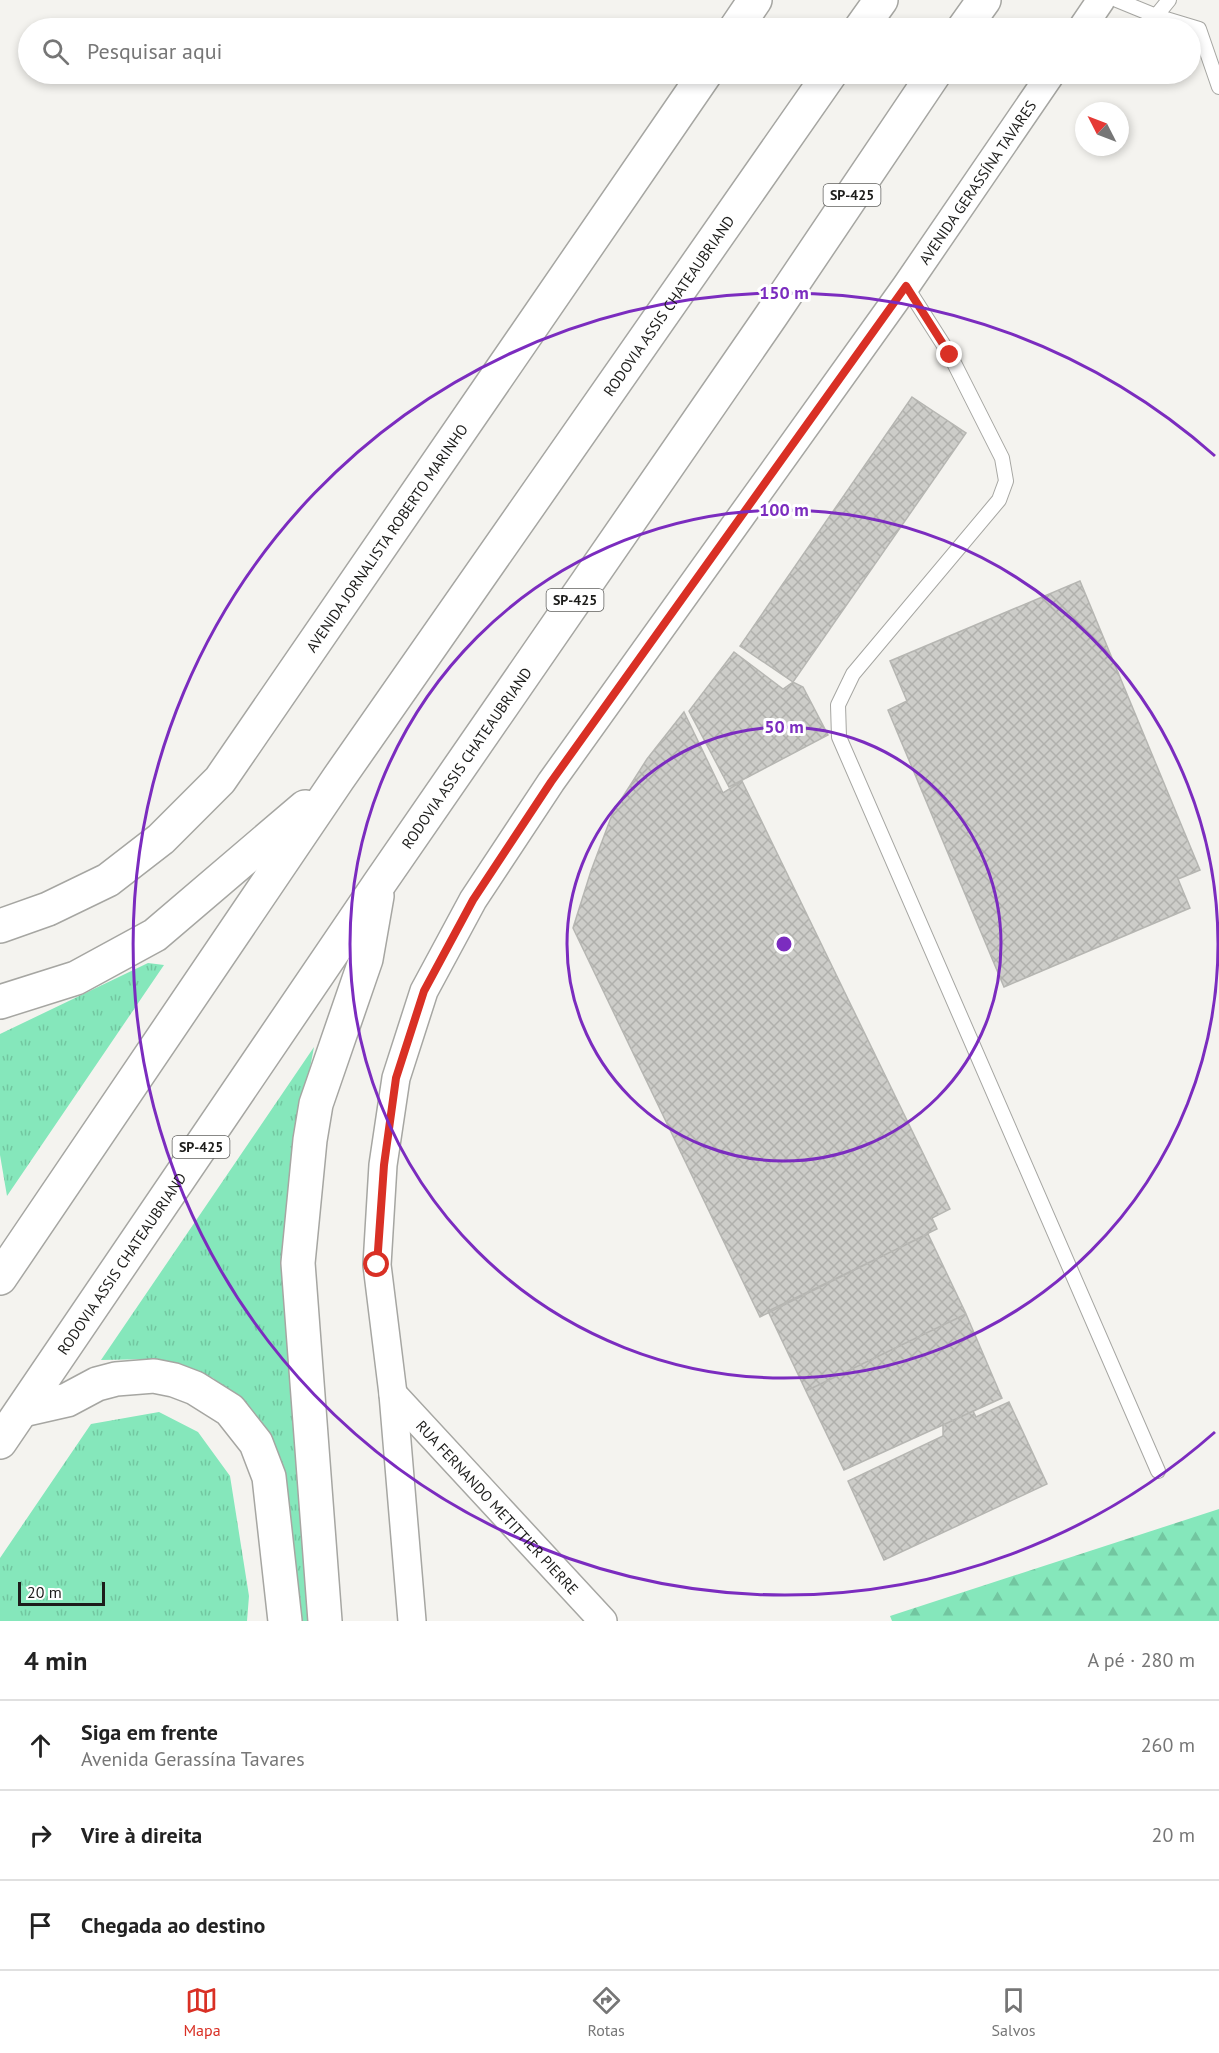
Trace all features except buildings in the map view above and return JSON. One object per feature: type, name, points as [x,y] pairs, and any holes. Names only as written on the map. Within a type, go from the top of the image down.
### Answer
[{"type":"main road","points":[[743,18],[756,0]]},
{"type":"main road","points":[[868,18],[881,0]]},
{"type":"main road","points":[[971,18],[984,0]]},
{"type":"main road","name":"AVENIDA JORNALISTA ROBERTO MARINHO","points":[[0,926],[48,909],[108,880],[161,839],[220,780],[698,84]]},
{"type":"main road","name":"RODOVIA ASSIS CHATEAUBRIAND","points":[[0,1278],[338,779],[823,84]]},
{"type":"main road","name":"RODOVIA ASSIS CHATEAUBRIAND","points":[[0,1442],[927,84]]},
{"type":"main road","points":[[0,1002],[76,978],[155,935],[338,779]]},
{"type":"main road","points":[[325,1621],[298,1263],[310,1140],[316,1104],[366,959],[379,884]]},
{"type":"main road","points":[[23,1410],[67,1400],[97,1384],[116,1379],[154,1376],[195,1388],[230,1410],[256,1443],[269,1477],[285,1621]]},
{"type":"street","points":[[1089,18],[1101,0]]},
{"type":"street","name":"AVENIDA GERASSÍNA TAVARES","points":[[412,1621],[393,1394],[377,1265],[384,1165],[396,1078],[424,991],[473,900],[551,782],[906,286],[1044,84]]},
{"type":"street","name":"RUA FERNANDO METITTIER PIERRE","points":[[393,1394],[603,1621]]},
{"type":"lane","points":[[1117,0],[1163,18]]},
{"type":"lane","points":[[1156,16],[1168,0]]},
{"type":"lane","points":[[1201,35],[1219,87]]},
{"type":"lane","points":[[906,286],[950,355],[1002,458],[1006,481],[999,500],[853,674],[838,705],[839,737],[1158,1471]]},
{"type":"green space","points":[[148,963],[164,965],[7,1196],[0,1155],[0,1034]]},
{"type":"green space","points":[[314,1047],[294,1152],[311,1621],[294,1621],[240,1402],[213,1378],[153,1359],[101,1360]]},
{"type":"green space","points":[[159,1412],[198,1432],[230,1476],[249,1596],[247,1621],[0,1621],[0,1558],[91,1424]]},
{"type":"green space","points":[[1219,1509],[1219,1621],[892,1621],[890,1616]]},
{"type":"route","points":[[377,1265],[384,1165],[396,1078],[424,991],[473,900],[551,782],[906,286],[950,355]]}]
